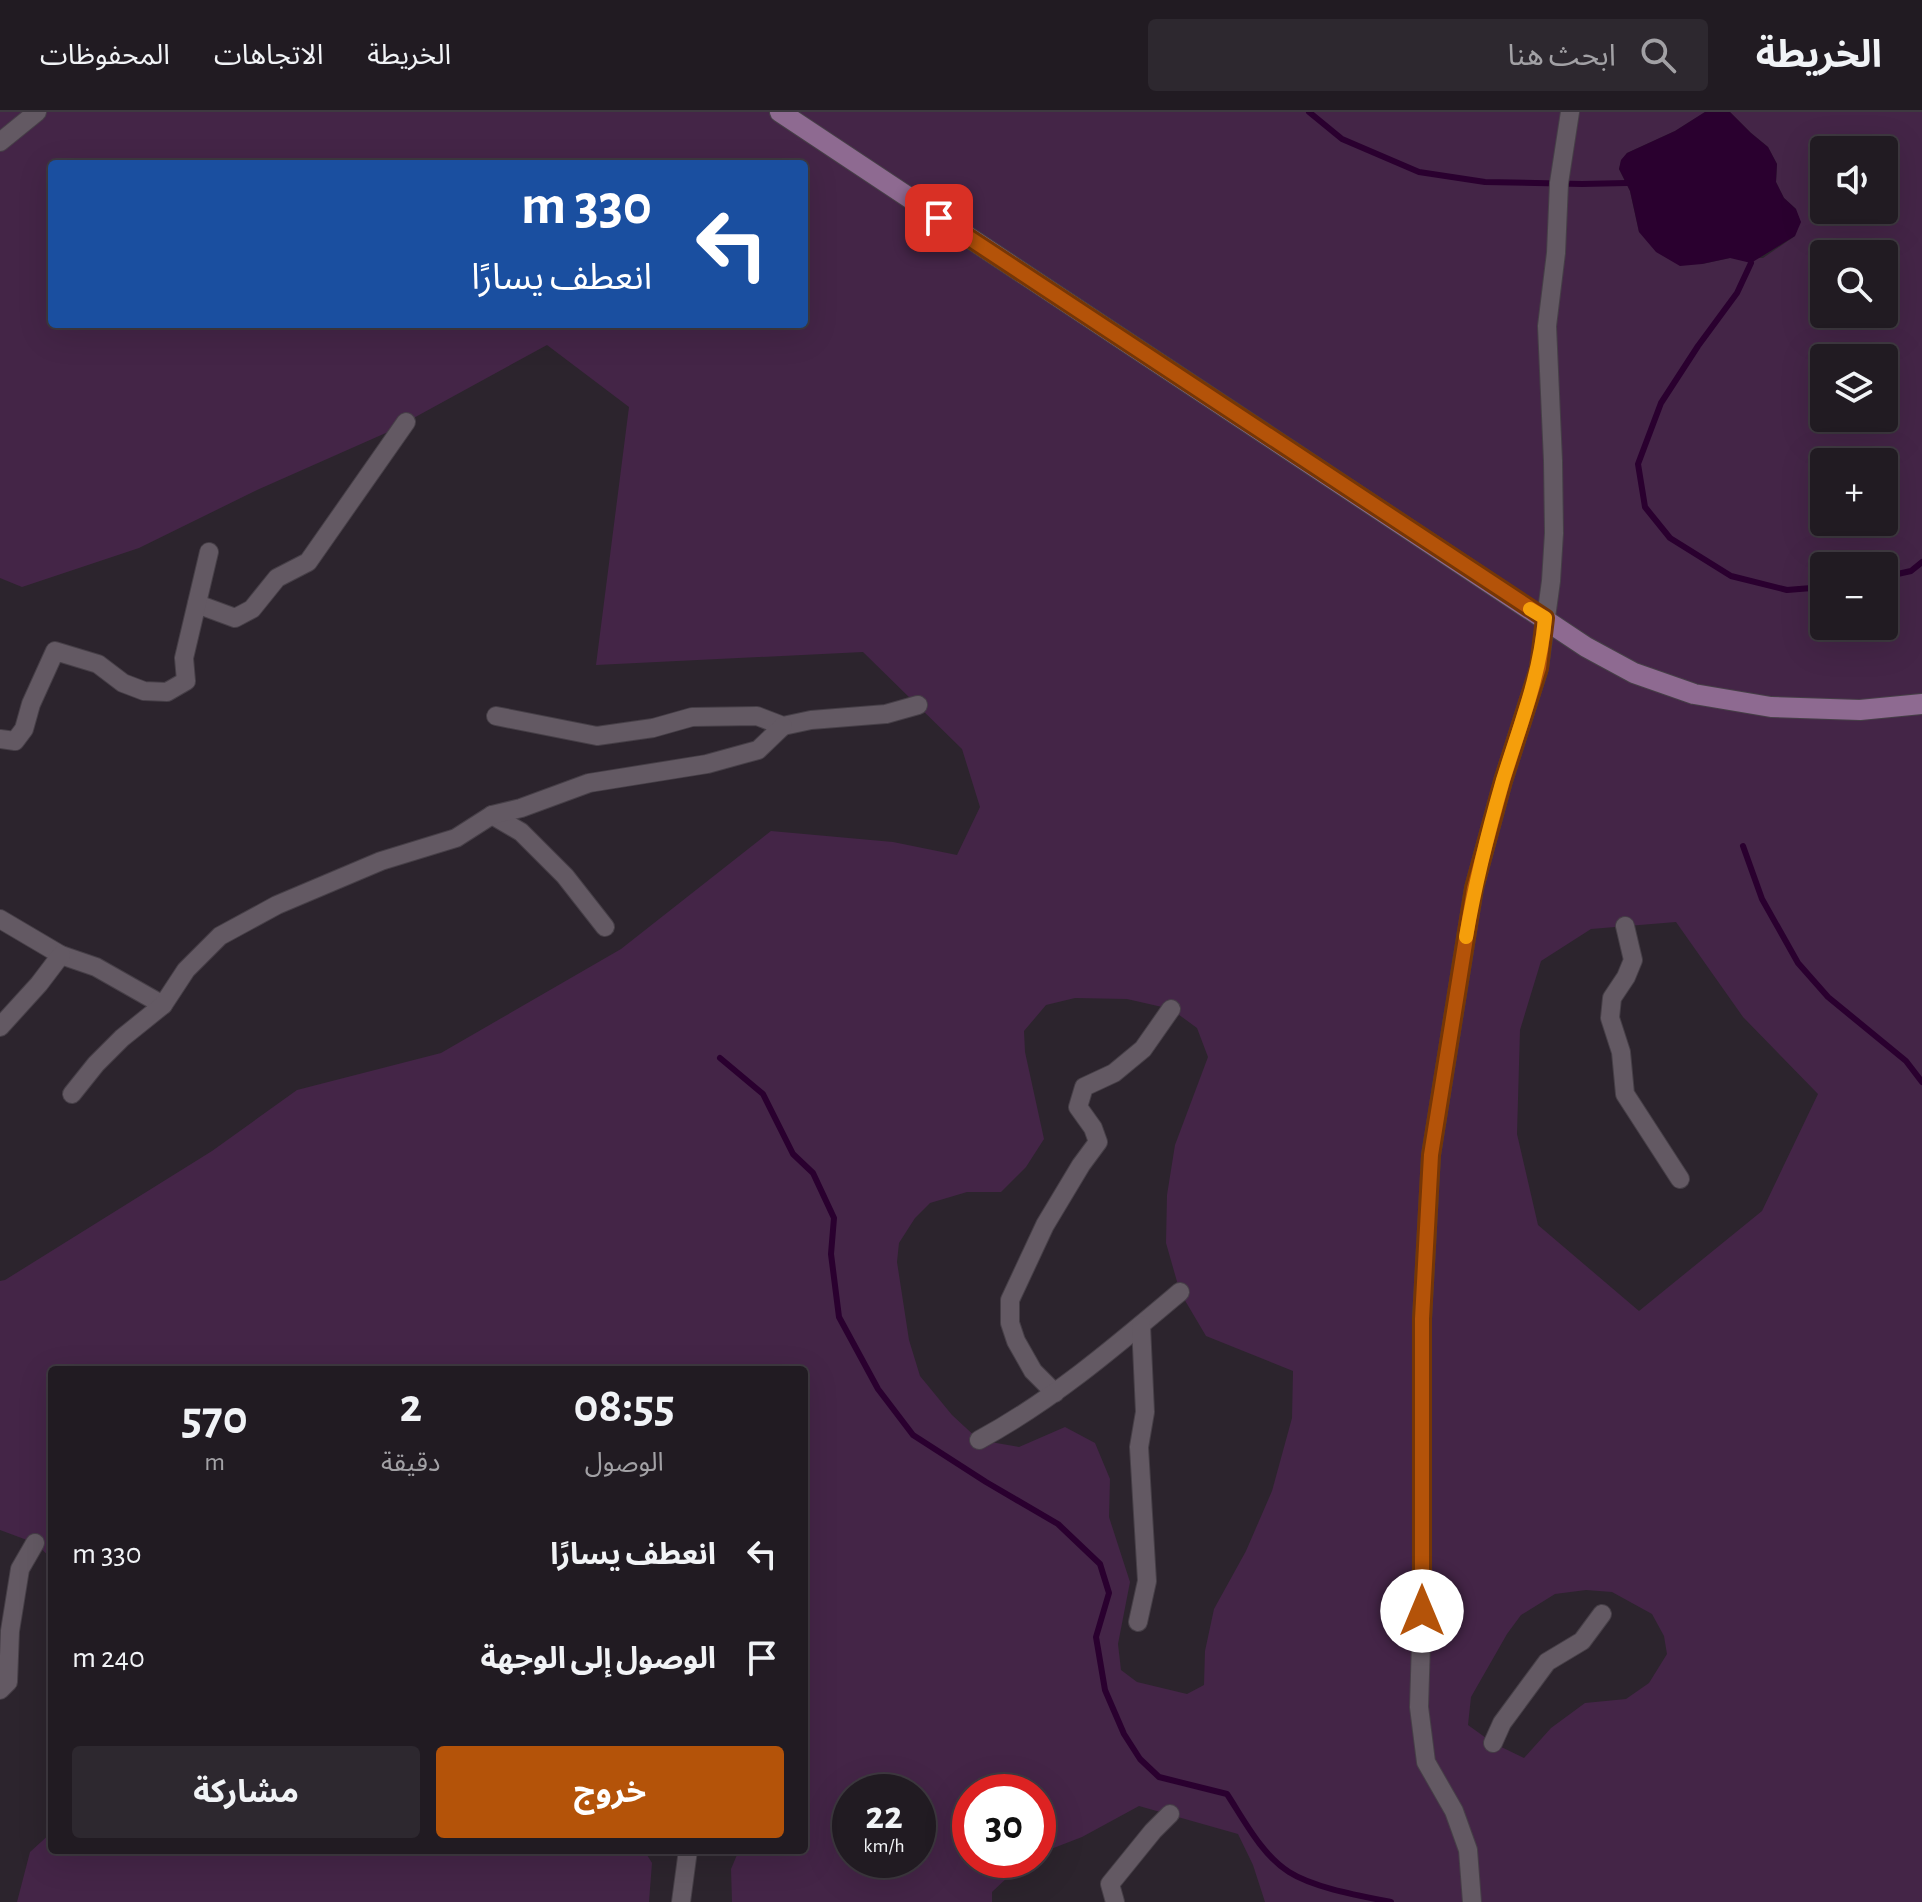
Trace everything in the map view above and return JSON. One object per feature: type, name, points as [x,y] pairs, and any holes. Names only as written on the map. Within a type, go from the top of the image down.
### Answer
[{"type":"main road","points":[[780,112],[1586,647],[1634,673],[1694,694],[1771,707],[1860,710],[1922,704]]},
{"type":"street","points":[[0,142],[37,112]]},
{"type":"street","points":[[1472,1902],[1468,1850],[1454,1811],[1426,1762],[1419,1707],[1422,1319],[1431,1155],[1474,888],[1503,781],[1539,668],[1551,581],[1553,461],[1547,326],[1556,253],[1559,183],[1570,112]]},
{"type":"street","points":[[197,604],[235,618],[252,609],[277,578],[308,562],[406,422]]},
{"type":"street","points":[[0,739],[15,741],[24,729],[31,704],[55,651],[98,664],[123,683],[144,691],[167,692],[186,681],[184,658],[209,552]]},
{"type":"street","points":[[72,1094],[122,1038],[163,1005],[186,970],[220,936],[277,905],[381,861],[456,838],[492,815],[521,808],[589,783],[707,764],[758,750],[783,726],[811,720],[886,714],[918,705]]},
{"type":"street","points":[[496,716],[597,736],[653,728],[692,717],[757,716],[783,726]]},
{"type":"street","points":[[492,815],[521,832],[565,876],[605,927]]},
{"type":"street","points":[[0,919],[61,955],[96,967],[163,1005]]},
{"type":"street","points":[[1625,926],[1633,960],[1612,998],[1610,1018],[1621,1052],[1625,1094],[1680,1179]]},
{"type":"street","points":[[0,1027],[61,955]]},
{"type":"street","points":[[1055,1393],[1033,1371],[1016,1341],[1010,1323],[1010,1300],[1045,1225],[1098,1142],[1093,1128],[1078,1107],[1084,1087],[1114,1073],[1143,1049],[1171,1009]]},
{"type":"street","points":[[979,1440],[1055,1393],[1180,1292]]},
{"type":"street","points":[[1138,1622],[1147,1581],[1139,1447],[1145,1412],[1141,1325]]},
{"type":"street","points":[[0,1690],[8,1682],[10,1631],[20,1569],[35,1543]]},
{"type":"street","points":[[1493,1743],[1502,1723],[1547,1662],[1582,1641],[1602,1614]]},
{"type":"street","points":[[1115,1902],[1110,1884],[1170,1814]]},
{"type":"street","points":[[681,1902],[687,1854]]},
{"type":"shaded area","points":[[0,112],[1705,112],[1675,131],[1627,153],[1619,169],[1630,191],[1639,232],[1702,264],[1730,258],[1763,258],[1795,236],[1796,209],[1784,198],[1776,182],[1777,164],[1768,147],[1730,112],[1922,112],[1922,1902],[1265,1902],[1253,1865],[1238,1834],[1139,1806],[1082,1837],[1056,1847],[1056,1774],[952,1774],[952,1878],[1007,1878],[992,1892],[992,1902],[732,1902],[731,1869],[737,1854],[808,1854],[808,1366],[48,1366],[48,1555],[35,1543],[0,1530],[0,1281],[212,1151],[297,1090],[441,1053],[621,949],[771,831],[893,842],[957,855],[980,807],[962,749],[863,652],[596,665],[629,407],[547,345],[388,432],[257,490],[139,548],[22,587],[0,578]],"holes":[[[1676,922],[1743,1017],[1818,1094],[1762,1211],[1639,1311],[1538,1225],[1517,1134],[1520,1030],[1541,961],[1591,929]],[[1075,998],[1127,999],[1171,1009],[1197,1028],[1208,1057],[1175,1145],[1167,1195],[1166,1243],[1180,1292],[1206,1336],[1293,1371],[1292,1418],[1272,1491],[1246,1551],[1214,1609],[1205,1651],[1204,1685],[1187,1694],[1137,1682],[1121,1670],[1118,1644],[1130,1582],[1109,1517],[1110,1479],[1095,1443],[1065,1427],[1019,1447],[979,1440],[952,1415],[920,1376],[909,1340],[897,1262],[899,1243],[915,1218],[930,1203],[967,1192],[1001,1192],[1026,1167],[1044,1139],[1025,1052],[1024,1031],[1046,1005]],[[1586,1590],[1612,1592],[1652,1614],[1664,1636],[1667,1654],[1649,1683],[1626,1699],[1585,1703],[1551,1728],[1524,1758],[1493,1743],[1468,1725],[1471,1697],[1521,1615],[1555,1594]]]},
{"type":"shaded area","points":[[1705,112],[1730,112],[1768,147],[1777,164],[1776,182],[1784,198],[1796,209],[1801,222],[1795,236],[1751,263],[1730,258],[1680,266],[1656,252],[1639,232],[1630,191],[1619,169],[1627,153],[1675,131]]},
{"type":"shaded area","points":[[48,1836],[48,1854],[646,1854],[652,1863],[649,1902],[17,1902],[30,1852]]},
{"type":"waterway","points":[[1309,112],[1342,139],[1419,172],[1485,182],[1627,183]]},
{"type":"waterway","points":[[1751,263],[1737,293],[1661,403],[1638,464],[1645,507],[1670,538],[1731,576],[1787,590],[1810,588]]},
{"type":"waterway","points":[[1898,574],[1911,571],[1922,562]]},
{"type":"waterway","points":[[1743,846],[1762,899],[1798,963],[1828,997],[1906,1061],[1922,1082]]},
{"type":"waterway","points":[[720,1058],[763,1094],[793,1154],[813,1173],[834,1218],[831,1254],[839,1317],[878,1389],[913,1435],[1058,1524],[1100,1564],[1109,1593],[1096,1637],[1105,1690],[1124,1734],[1140,1759],[1159,1777],[1227,1794],[1262,1847],[1279,1865],[1299,1878],[1391,1902]]},
{"type":"slow traffic","points":[[1466,937],[1474,888],[1503,781],[1539,668],[1545,618],[1530,609]]},
{"type":"route","points":[[939,218],[1545,618],[1539,668],[1503,781],[1474,888],[1431,1155],[1422,1319],[1422,1611]]}]
